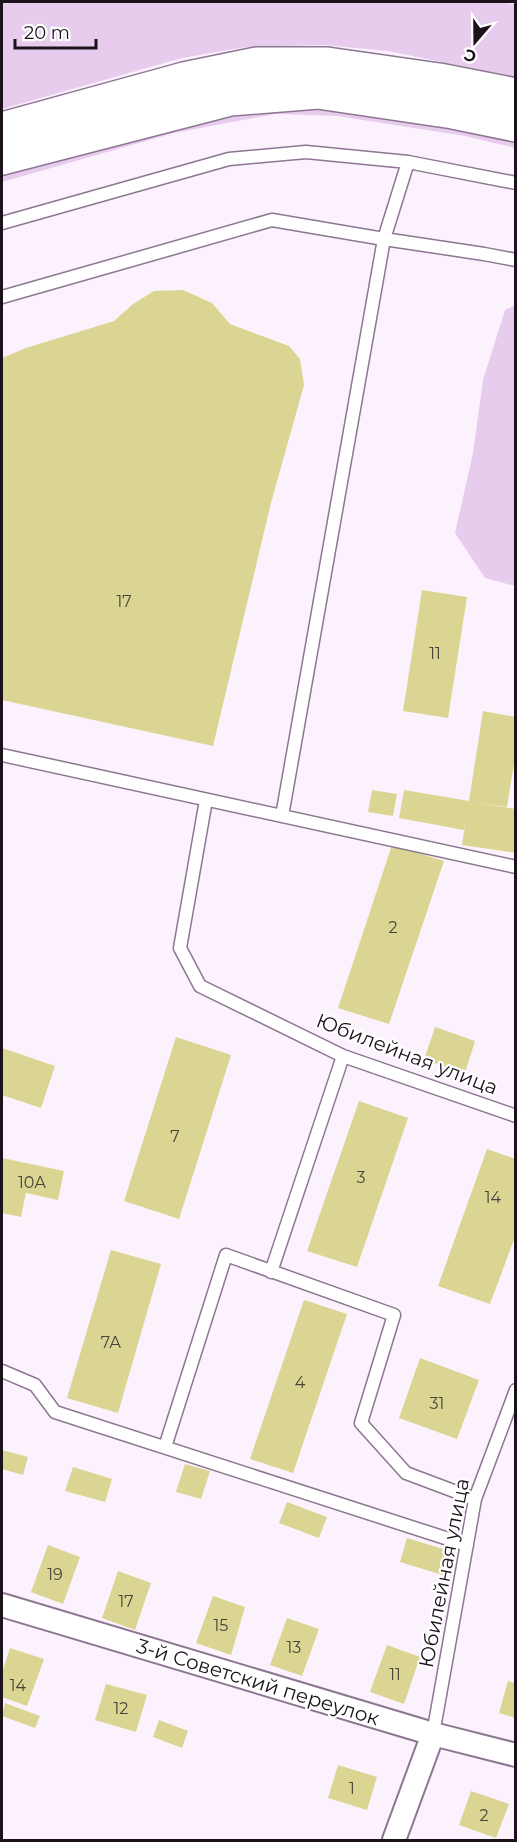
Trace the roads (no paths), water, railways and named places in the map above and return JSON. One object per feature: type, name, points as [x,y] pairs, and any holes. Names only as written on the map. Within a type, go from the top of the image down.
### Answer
[{"type":"main road","points":[[2,129],[184,79],[257,64],[327,64],[439,80],[516,95]]},
{"type":"main road","points":[[2,158],[230,99],[318,92],[453,112],[516,125]]},
{"type":"street","name":"3-й Советский переулок","points":[[2,1605],[433,1734],[516,1755]]},
{"type":"street","points":[[394,1840],[433,1734]]},
{"type":"lane","points":[[2,223],[229,159],[306,152],[408,162],[516,183]]},
{"type":"lane","points":[[282,816],[384,239],[408,162]]},
{"type":"lane","points":[[2,297],[272,220],[516,260]]},
{"type":"lane","points":[[2,755],[516,867]]},
{"type":"lane","name":"Юбилейная улица","points":[[206,800],[180,948],[200,986],[343,1056],[516,1116]]},
{"type":"lane","points":[[270,1272],[343,1056]]},
{"type":"lane","points":[[165,1447],[226,1255],[394,1315],[361,1423],[406,1473],[475,1498]]},
{"type":"lane","points":[[2,1371],[35,1385],[55,1412],[467,1545]]},
{"type":"lane","name":"Юбилейная улица","points":[[433,1734],[475,1498],[516,1390]]}]
